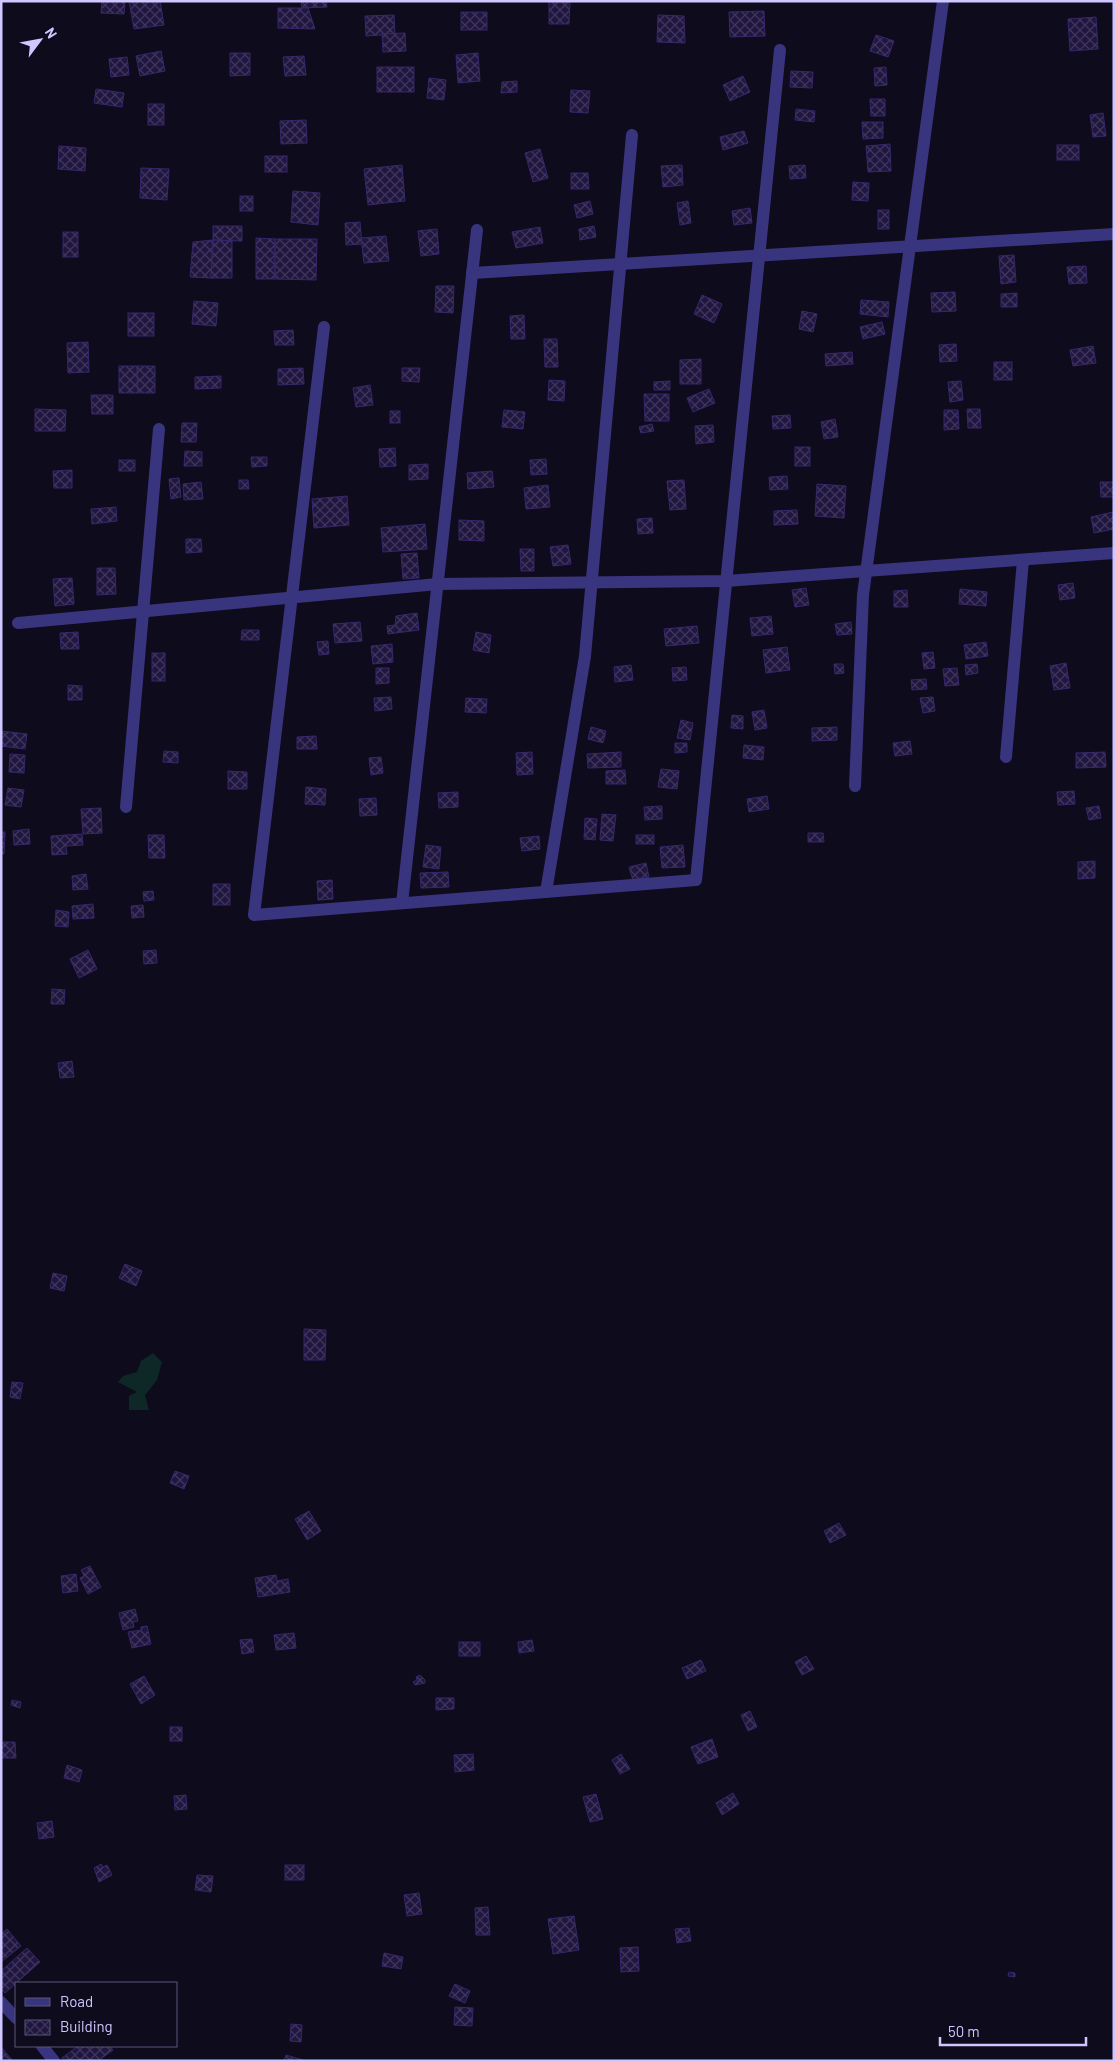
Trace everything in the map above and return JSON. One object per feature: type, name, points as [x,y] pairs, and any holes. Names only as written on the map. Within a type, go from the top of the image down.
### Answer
[{"type":"street","points":[[855,786],[863,595],[943,1]]},
{"type":"street","points":[[324,327],[254,915],[696,880],[780,50]]},
{"type":"street","points":[[546,892],[585,656],[632,134]]},
{"type":"street","points":[[402,903],[477,230]]},
{"type":"street","points":[[472,273],[1114,234]]},
{"type":"street","points":[[126,807],[159,430]]},
{"type":"street","points":[[18,622],[438,584],[726,581],[1114,553]]},
{"type":"street","points":[[1006,757],[1023,560]]},
{"type":"street","points":[[1,2002],[15,2017]]},
{"type":"street","points":[[43,2047],[54,2061]]},
{"type":"green space","points":[[153,1353],[162,1362],[157,1380],[145,1395],[149,1410],[129,1410],[129,1396],[137,1392],[118,1382],[123,1376],[137,1372],[141,1361]]},
{"type":"building","points":[[102,1],[125,1],[124,14],[101,13]]},
{"type":"building","points":[[129,1],[160,1],[164,25],[134,29]]},
{"type":"building","points":[[301,1],[326,1],[327,7],[302,8]]},
{"type":"building","points":[[549,1],[570,1],[569,24],[549,24]]},
{"type":"building","points":[[278,8],[308,8],[315,29],[278,28]]},
{"type":"building","points":[[764,11],[765,36],[730,37],[729,12]]},
{"type":"building","points":[[461,12],[487,12],[487,30],[461,30]]},
{"type":"building","points":[[394,15],[395,34],[366,36],[365,16]]},
{"type":"building","points":[[658,15],[684,16],[685,43],[657,42]]},
{"type":"building","points":[[1096,17],[1098,49],[1070,51],[1068,19]]},
{"type":"building","points":[[405,33],[406,51],[383,52],[382,34]]},
{"type":"building","points":[[876,35],[894,41],[888,57],[870,51]]},
{"type":"building","points":[[161,51],[165,71],[140,76],[136,56]]},
{"type":"building","points":[[230,53],[250,53],[250,75],[230,76]]},
{"type":"building","points":[[478,53],[480,81],[458,83],[456,55]]},
{"type":"building","points":[[304,56],[306,75],[285,76],[283,57]]},
{"type":"building","points":[[127,57],[129,75],[111,77],[109,59]]},
{"type":"building","points":[[377,67],[414,67],[414,92],[377,92]]},
{"type":"building","points":[[886,67],[887,85],[875,86],[874,68]]},
{"type":"building","points":[[791,71],[813,72],[812,88],[790,87]]},
{"type":"building","points":[[743,76],[750,92],[730,101],[723,85]]},
{"type":"building","points":[[429,78],[446,80],[444,100],[427,98]]},
{"type":"building","points":[[517,81],[517,92],[501,93],[502,82]]},
{"type":"building","points":[[96,89],[124,93],[122,107],[94,103]]},
{"type":"building","points":[[571,90],[590,91],[588,113],[570,112]]},
{"type":"building","points":[[870,99],[885,99],[885,116],[871,116]]},
{"type":"building","points":[[148,104],[164,104],[164,125],[148,125]]},
{"type":"building","points":[[796,109],[815,111],[814,122],[795,120]]},
{"type":"building","points":[[1103,113],[1106,136],[1093,137],[1090,115]]},
{"type":"building","points":[[306,120],[307,143],[281,144],[280,121]]},
{"type":"building","points":[[862,122],[883,122],[883,138],[863,139]]},
{"type":"building","points":[[744,131],[748,143],[723,150],[720,137]]},
{"type":"building","points":[[890,144],[891,171],[868,172],[866,146]]},
{"type":"building","points":[[1057,145],[1079,145],[1079,160],[1057,160]]},
{"type":"building","points":[[59,146],[86,148],[85,171],[58,169]]},
{"type":"building","points":[[540,149],[548,178],[533,182],[525,153]]},
{"type":"building","points":[[265,156],[287,156],[287,172],[265,172]]},
{"type":"building","points":[[402,165],[405,201],[368,205],[364,169]]},
{"type":"building","points":[[682,165],[683,185],[663,187],[661,166]]},
{"type":"building","points":[[805,165],[806,178],[790,179],[789,166]]},
{"type":"building","points":[[141,168],[169,169],[167,200],[140,198]]},
{"type":"building","points":[[571,173],[588,173],[589,189],[571,189]]},
{"type":"building","points":[[853,182],[869,183],[868,201],[852,200]]},
{"type":"building","points":[[293,191],[320,193],[318,225],[291,222]]},
{"type":"building","points":[[240,196],[253,196],[253,211],[240,211]]},
{"type":"building","points":[[590,201],[593,214],[577,218],[574,205]]},
{"type":"building","points":[[688,201],[691,223],[680,225],[677,203]]},
{"type":"building","points":[[750,208],[752,223],[734,225],[732,211]]},
{"type":"building","points":[[878,210],[889,210],[889,229],[878,229]]},
{"type":"building","points":[[360,222],[362,244],[346,245],[345,223]]},
{"type":"building","points":[[213,226],[242,226],[242,241],[213,240]]},
{"type":"building","points":[[594,226],[596,237],[580,240],[579,229]]},
{"type":"building","points":[[540,227],[543,243],[516,248],[512,232]]},
{"type":"building","points":[[437,229],[439,254],[421,256],[418,231]]},
{"type":"building","points":[[63,232],[78,232],[78,257],[63,257]]},
{"type":"building","points":[[386,236],[389,261],[364,263],[361,238]]},
{"type":"building","points":[[256,238],[275,239],[275,279],[256,279]]},
{"type":"building","points":[[275,239],[317,239],[316,280],[275,279]]},
{"type":"building","points":[[213,240],[211,278],[190,277],[193,242]]},
{"type":"building","points":[[213,240],[232,241],[232,278],[211,278]]},
{"type":"building","points":[[1014,255],[1016,282],[1001,284],[999,256]]},
{"type":"building","points":[[1086,266],[1087,283],[1069,284],[1067,267]]},
{"type":"building","points":[[436,286],[454,286],[453,313],[435,312]]},
{"type":"building","points":[[955,292],[956,311],[932,312],[931,293]]},
{"type":"building","points":[[1017,293],[1017,307],[1001,307],[1001,294]]},
{"type":"building","points":[[702,295],[722,304],[714,323],[694,314]]},
{"type":"building","points":[[861,300],[889,302],[888,317],[860,314]]},
{"type":"building","points":[[194,301],[218,303],[216,326],[192,324]]},
{"type":"building","points":[[802,311],[817,314],[813,332],[799,329]]},
{"type":"building","points":[[128,313],[154,313],[154,336],[128,336]]},
{"type":"building","points":[[524,315],[525,339],[511,339],[510,316]]},
{"type":"building","points":[[882,322],[885,334],[863,339],[860,327]]},
{"type":"building","points":[[293,330],[294,345],[275,345],[274,331]]},
{"type":"building","points":[[544,339],[557,339],[558,367],[545,367]]},
{"type":"building","points":[[88,342],[89,372],[68,373],[67,343]]},
{"type":"building","points":[[956,344],[957,361],[940,362],[939,345]]},
{"type":"building","points":[[1093,346],[1096,363],[1073,366],[1070,350]]},
{"type":"building","points":[[852,352],[853,364],[826,366],[825,354]]},
{"type":"building","points":[[701,359],[701,384],[680,384],[680,360]]},
{"type":"building","points":[[994,362],[1012,362],[1012,380],[994,380]]},
{"type":"building","points":[[119,366],[137,366],[138,393],[119,393]]},
{"type":"building","points":[[137,366],[155,366],[155,393],[138,393]]},
{"type":"building","points":[[303,368],[304,384],[278,385],[278,369]]},
{"type":"building","points":[[402,368],[420,368],[419,382],[402,381]]},
{"type":"building","points":[[221,376],[221,388],[195,389],[195,377]]},
{"type":"building","points":[[549,380],[565,381],[564,401],[548,400]]},
{"type":"building","points":[[670,381],[670,390],[654,390],[654,382]]},
{"type":"building","points":[[961,381],[963,400],[950,402],[948,382]]},
{"type":"building","points":[[370,385],[373,405],[356,407],[353,388]]},
{"type":"building","points":[[709,389],[715,403],[693,412],[687,398]]},
{"type":"building","points":[[644,394],[669,394],[669,421],[645,421]]},
{"type":"building","points":[[91,395],[113,395],[113,414],[92,414]]},
{"type":"building","points":[[35,409],[66,410],[65,431],[35,431]]},
{"type":"building","points":[[967,409],[980,409],[981,428],[968,428]]},
{"type":"building","points":[[504,410],[525,412],[523,429],[502,427]]},
{"type":"building","points":[[944,410],[958,410],[959,429],[944,430]]},
{"type":"building","points":[[390,411],[400,411],[400,423],[390,423]]},
{"type":"building","points":[[790,415],[791,428],[773,429],[772,416]]},
{"type":"building","points":[[835,419],[838,437],[824,439],[821,422]]},
{"type":"building","points":[[182,423],[197,423],[196,442],[181,442]]},
{"type":"building","points":[[652,424],[654,431],[641,433],[639,427]]},
{"type":"building","points":[[713,425],[714,442],[696,444],[695,426]]},
{"type":"building","points":[[795,447],[810,447],[810,466],[795,466]]},
{"type":"building","points":[[395,448],[396,466],[380,467],[379,449]]},
{"type":"building","points":[[185,451],[202,452],[202,466],[184,466]]},
{"type":"building","points":[[251,457],[267,457],[267,466],[252,467]]},
{"type":"building","points":[[546,459],[547,474],[531,475],[530,460]]},
{"type":"building","points":[[119,460],[135,460],[135,471],[119,471]]},
{"type":"building","points":[[428,464],[428,479],[409,480],[409,465]]},
{"type":"building","points":[[72,470],[72,488],[54,488],[53,471]]},
{"type":"building","points":[[492,471],[494,487],[468,489],[467,473]]},
{"type":"building","points":[[787,476],[788,489],[770,490],[769,477]]},
{"type":"building","points":[[179,478],[181,497],[171,499],[169,479]]},
{"type":"building","points":[[239,480],[248,480],[249,489],[239,489]]},
{"type":"building","points":[[684,480],[686,509],[670,510],[667,481]]},
{"type":"building","points":[[201,482],[203,499],[184,500],[183,484]]},
{"type":"building","points":[[1100,482],[1114,482],[1114,497],[1101,497]]},
{"type":"building","points":[[817,484],[846,486],[844,518],[815,516]]},
{"type":"building","points":[[548,485],[550,507],[526,509],[524,488]]},
{"type":"building","points":[[347,496],[349,525],[314,528],[312,499]]},
{"type":"building","points":[[116,507],[117,521],[92,524],[91,509]]},
{"type":"building","points":[[797,510],[798,524],[774,525],[774,511]]},
{"type":"building","points":[[1113,512],[1114,529],[1094,533],[1091,517]]},
{"type":"building","points":[[652,518],[653,533],[638,534],[637,519]]},
{"type":"building","points":[[459,520],[484,521],[484,541],[459,540]]},
{"type":"building","points":[[425,524],[427,549],[383,552],[381,528]]},
{"type":"building","points":[[186,539],[201,539],[202,552],[186,553]]},
{"type":"building","points":[[568,545],[571,564],[553,566],[550,547]]},
{"type":"building","points":[[520,549],[534,549],[534,571],[521,571]]},
{"type":"building","points":[[417,553],[419,578],[403,579],[401,554]]},
{"type":"building","points":[[97,568],[115,568],[116,594],[97,595]]},
{"type":"building","points":[[72,578],[74,604],[55,606],[53,579]]},
{"type":"building","points":[[1073,583],[1075,598],[1060,600],[1058,585]]},
{"type":"building","points":[[806,588],[809,605],[795,607],[792,590]]},
{"type":"building","points":[[960,589],[987,592],[986,606],[959,604]]},
{"type":"building","points":[[907,590],[908,607],[894,607],[894,591]]},
{"type":"building","points":[[417,613],[419,630],[388,634],[387,626],[395,625],[396,616]]},
{"type":"building","points":[[771,616],[773,634],[752,636],[750,618]]},
{"type":"building","points":[[360,622],[362,641],[335,643],[333,624]]},
{"type":"building","points":[[851,622],[852,634],[837,635],[835,624]]},
{"type":"building","points":[[697,626],[699,643],[666,646],[664,629]]},
{"type":"building","points":[[242,630],[259,630],[259,640],[241,640]]},
{"type":"building","points":[[78,632],[79,649],[61,649],[60,633]]},
{"type":"building","points":[[476,632],[491,635],[489,653],[473,650]]},
{"type":"building","points":[[328,641],[329,654],[319,655],[317,642]]},
{"type":"building","points":[[986,642],[988,656],[966,659],[964,645]]},
{"type":"building","points":[[392,644],[393,662],[373,664],[371,646]]},
{"type":"building","points":[[787,647],[790,670],[766,673],[763,650]]},
{"type":"building","points":[[933,652],[935,668],[924,669],[922,653]]},
{"type":"building","points":[[152,653],[165,653],[165,681],[152,681]]},
{"type":"building","points":[[1066,663],[1070,688],[1054,690],[1050,666]]},
{"type":"building","points":[[834,664],[843,664],[844,673],[835,674]]},
{"type":"building","points":[[977,664],[978,673],[966,675],[965,665]]},
{"type":"building","points":[[631,665],[633,680],[615,682],[614,667]]},
{"type":"building","points":[[686,667],[687,680],[673,681],[672,668]]},
{"type":"building","points":[[376,668],[389,668],[389,683],[376,684]]},
{"type":"building","points":[[957,668],[959,685],[945,686],[943,669]]},
{"type":"building","points":[[926,679],[927,689],[912,690],[911,680]]},
{"type":"building","points":[[68,685],[82,686],[82,700],[68,700]]},
{"type":"building","points":[[391,697],[392,709],[375,711],[374,698]]},
{"type":"building","points":[[933,697],[935,711],[923,713],[920,698]]},
{"type":"building","points":[[466,698],[487,699],[486,713],[465,712]]},
{"type":"building","points":[[764,710],[767,728],[755,730],[752,712]]},
{"type":"building","points":[[732,715],[743,716],[743,729],[731,728]]},
{"type":"building","points":[[681,720],[693,723],[690,740],[677,738]]},
{"type":"building","points":[[591,727],[606,731],[603,743],[588,739]]},
{"type":"building","points":[[837,727],[837,740],[812,741],[812,728]]},
{"type":"building","points":[[1,731],[27,734],[25,749],[1,746]]},
{"type":"building","points":[[316,736],[317,749],[297,749],[297,737]]},
{"type":"building","points":[[910,741],[912,754],[895,756],[893,743]]},
{"type":"building","points":[[675,743],[687,743],[687,752],[675,753]]},
{"type":"building","points":[[744,745],[764,747],[763,760],[743,758]]},
{"type":"building","points":[[164,751],[178,752],[178,763],[163,762]]},
{"type":"building","points":[[532,752],[533,774],[517,775],[516,753]]},
{"type":"building","points":[[621,752],[621,767],[588,768],[587,754]]},
{"type":"building","points":[[1105,752],[1106,767],[1076,768],[1076,753]]},
{"type":"building","points":[[10,754],[25,755],[24,773],[9,772]]},
{"type":"building","points":[[381,757],[383,773],[371,775],[369,758]]},
{"type":"building","points":[[661,769],[679,771],[677,789],[658,787]]},
{"type":"building","points":[[625,770],[626,784],[606,784],[606,771]]},
{"type":"building","points":[[228,771],[247,772],[247,789],[228,789]]},
{"type":"building","points":[[306,787],[326,789],[325,805],[305,804]]},
{"type":"building","points":[[8,788],[24,790],[21,807],[5,805]]},
{"type":"building","points":[[1074,791],[1075,804],[1058,805],[1057,792]]},
{"type":"building","points":[[458,792],[458,807],[439,808],[438,793]]},
{"type":"building","points":[[767,796],[769,809],[749,812],[747,799]]},
{"type":"building","points":[[376,798],[377,815],[360,816],[359,799]]},
{"type":"building","points":[[662,806],[662,819],[645,820],[644,807]]},
{"type":"building","points":[[1099,806],[1101,818],[1089,820],[1086,808]]},
{"type":"building","points":[[101,808],[102,833],[83,834],[81,809]]},
{"type":"building","points":[[602,814],[616,815],[613,841],[600,840]]},
{"type":"building","points":[[585,818],[597,819],[595,840],[584,839]]},
{"type":"building","points":[[29,829],[30,844],[14,845],[13,831]]},
{"type":"building","points":[[1,832],[5,832],[4,854],[1,854]]},
{"type":"building","points":[[808,833],[823,833],[824,842],[808,842]]},
{"type":"building","points":[[82,834],[83,845],[66,846],[67,854],[52,855],[51,836]]},
{"type":"building","points":[[148,835],[164,835],[165,858],[149,858]]},
{"type":"building","points":[[636,835],[654,835],[654,844],[636,844]]},
{"type":"building","points":[[539,836],[540,849],[522,851],[520,838]]},
{"type":"building","points":[[426,845],[441,847],[439,869],[423,867]]},
{"type":"building","points":[[683,845],[685,867],[662,868],[660,847]]},
{"type":"building","points":[[1095,861],[1095,878],[1078,879],[1078,862]]},
{"type":"building","points":[[646,863],[649,877],[633,881],[629,867]]},
{"type":"building","points":[[448,872],[449,887],[421,888],[420,873]]},
{"type":"building","points":[[86,874],[88,889],[73,890],[72,876]]},
{"type":"building","points":[[332,880],[333,899],[318,900],[317,881]]},
{"type":"building","points":[[213,884],[230,884],[230,905],[213,905]]},
{"type":"building","points":[[153,891],[154,900],[144,901],[143,892]]},
{"type":"building","points":[[93,904],[94,918],[73,919],[72,906]]},
{"type":"building","points":[[143,905],[144,917],[132,918],[131,906]]},
{"type":"building","points":[[56,910],[69,912],[68,927],[55,926]]},
{"type":"building","points":[[88,950],[97,969],[79,978],[70,959]]},
{"type":"building","points":[[156,950],[157,963],[144,964],[143,951]]},
{"type":"building","points":[[52,989],[65,990],[64,1004],[51,1004]]},
{"type":"building","points":[[72,1061],[74,1077],[60,1078],[58,1063]]},
{"type":"building","points":[[125,1264],[142,1271],[136,1286],[119,1278]]},
{"type":"building","points":[[53,1273],[67,1276],[64,1291],[50,1288]]},
{"type":"building","points":[[304,1329],[326,1330],[325,1360],[304,1360]]},
{"type":"building","points":[[12,1382],[23,1383],[20,1399],[10,1397]]},
{"type":"building","points":[[175,1471],[189,1476],[184,1489],[170,1483]]},
{"type":"building","points":[[309,1511],[321,1531],[307,1540],[295,1519]]},
{"type":"building","points":[[839,1523],[846,1535],[830,1543],[824,1531]]},
{"type":"building","points":[[90,1566],[101,1587],[88,1594],[80,1578],[84,1576],[81,1570]]},
{"type":"building","points":[[76,1574],[78,1591],[63,1593],[61,1576]]},
{"type":"building","points":[[276,1575],[277,1581],[288,1579],[290,1592],[258,1597],[255,1578]]},
{"type":"building","points":[[135,1609],[138,1621],[133,1622],[134,1627],[123,1630],[119,1613]]},
{"type":"building","points":[[147,1626],[151,1644],[132,1648],[128,1632],[141,1630],[141,1627]]},
{"type":"building","points":[[294,1633],[296,1648],[276,1650],[274,1635]]},
{"type":"building","points":[[252,1639],[254,1652],[242,1654],[240,1640]]},
{"type":"building","points":[[532,1640],[534,1651],[519,1653],[518,1642]]},
{"type":"building","points":[[459,1642],[480,1642],[480,1656],[459,1656]]},
{"type":"building","points":[[806,1656],[814,1669],[802,1675],[795,1662]]},
{"type":"building","points":[[701,1660],[706,1671],[687,1679],[682,1668]]},
{"type":"building","points":[[420,1675],[425,1680],[425,1683],[415,1685],[413,1682]]},
{"type":"building","points":[[144,1676],[155,1695],[141,1704],[130,1684]]},
{"type":"building","points":[[436,1698],[454,1698],[454,1709],[436,1710]]},
{"type":"building","points":[[12,1700],[21,1702],[20,1708],[11,1705]]},
{"type":"building","points":[[750,1711],[757,1727],[748,1731],[741,1715]]},
{"type":"building","points":[[170,1727],[182,1727],[182,1741],[170,1741]]},
{"type":"building","points":[[712,1739],[718,1757],[698,1764],[691,1747]]},
{"type":"building","points":[[1,1742],[15,1742],[16,1758],[1,1758]]},
{"type":"building","points":[[473,1754],[474,1770],[455,1772],[454,1755]]},
{"type":"building","points":[[621,1754],[630,1769],[620,1774],[612,1760]]},
{"type":"building","points":[[67,1765],[82,1770],[79,1782],[64,1778]]},
{"type":"building","points":[[733,1793],[739,1804],[722,1815],[716,1803]]},
{"type":"building","points":[[596,1794],[603,1819],[590,1822],[583,1797]]},
{"type":"building","points":[[186,1795],[187,1809],[175,1810],[174,1796]]},
{"type":"building","points":[[52,1821],[54,1837],[39,1839],[37,1823]]},
{"type":"building","points":[[101,1864],[103,1867],[107,1865],[112,1875],[99,1882],[94,1868]]},
{"type":"building","points":[[285,1865],[304,1865],[304,1880],[285,1880]]},
{"type":"building","points":[[197,1875],[213,1876],[211,1892],[195,1890]]},
{"type":"building","points":[[419,1893],[422,1914],[407,1916],[404,1895]]},
{"type":"building","points":[[488,1907],[490,1935],[476,1935],[475,1908]]},
{"type":"building","points":[[574,1916],[579,1950],[553,1954],[548,1919]]},
{"type":"building","points":[[689,1928],[691,1941],[677,1943],[675,1929]]},
{"type":"building","points":[[7,1929],[21,1946],[1,1962],[1,1934]]},
{"type":"building","points":[[638,1947],[639,1971],[621,1972],[620,1948]]},
{"type":"building","points":[[27,1948],[40,1962],[17,1982],[15,1982],[5,1993],[1,1988],[1,1971]]},
{"type":"building","points":[[384,1953],[403,1957],[401,1969],[382,1966]]},
{"type":"building","points":[[1009,1972],[1015,1973],[1015,1977],[1008,1976]]},
{"type":"building","points":[[455,1984],[470,1991],[465,2003],[449,1996]]},
{"type":"building","points":[[455,2007],[473,2008],[472,2026],[454,2025]]},
{"type":"building","points":[[291,2024],[302,2025],[301,2042],[290,2041]]},
{"type":"building","points":[[77,2047],[111,2047],[113,2050],[98,2061],[64,2061],[62,2058]]},
{"type":"building","points":[[2,2048],[13,2061],[1,2061]]},
{"type":"building","points":[[286,2055],[303,2060],[284,2061]]}]
